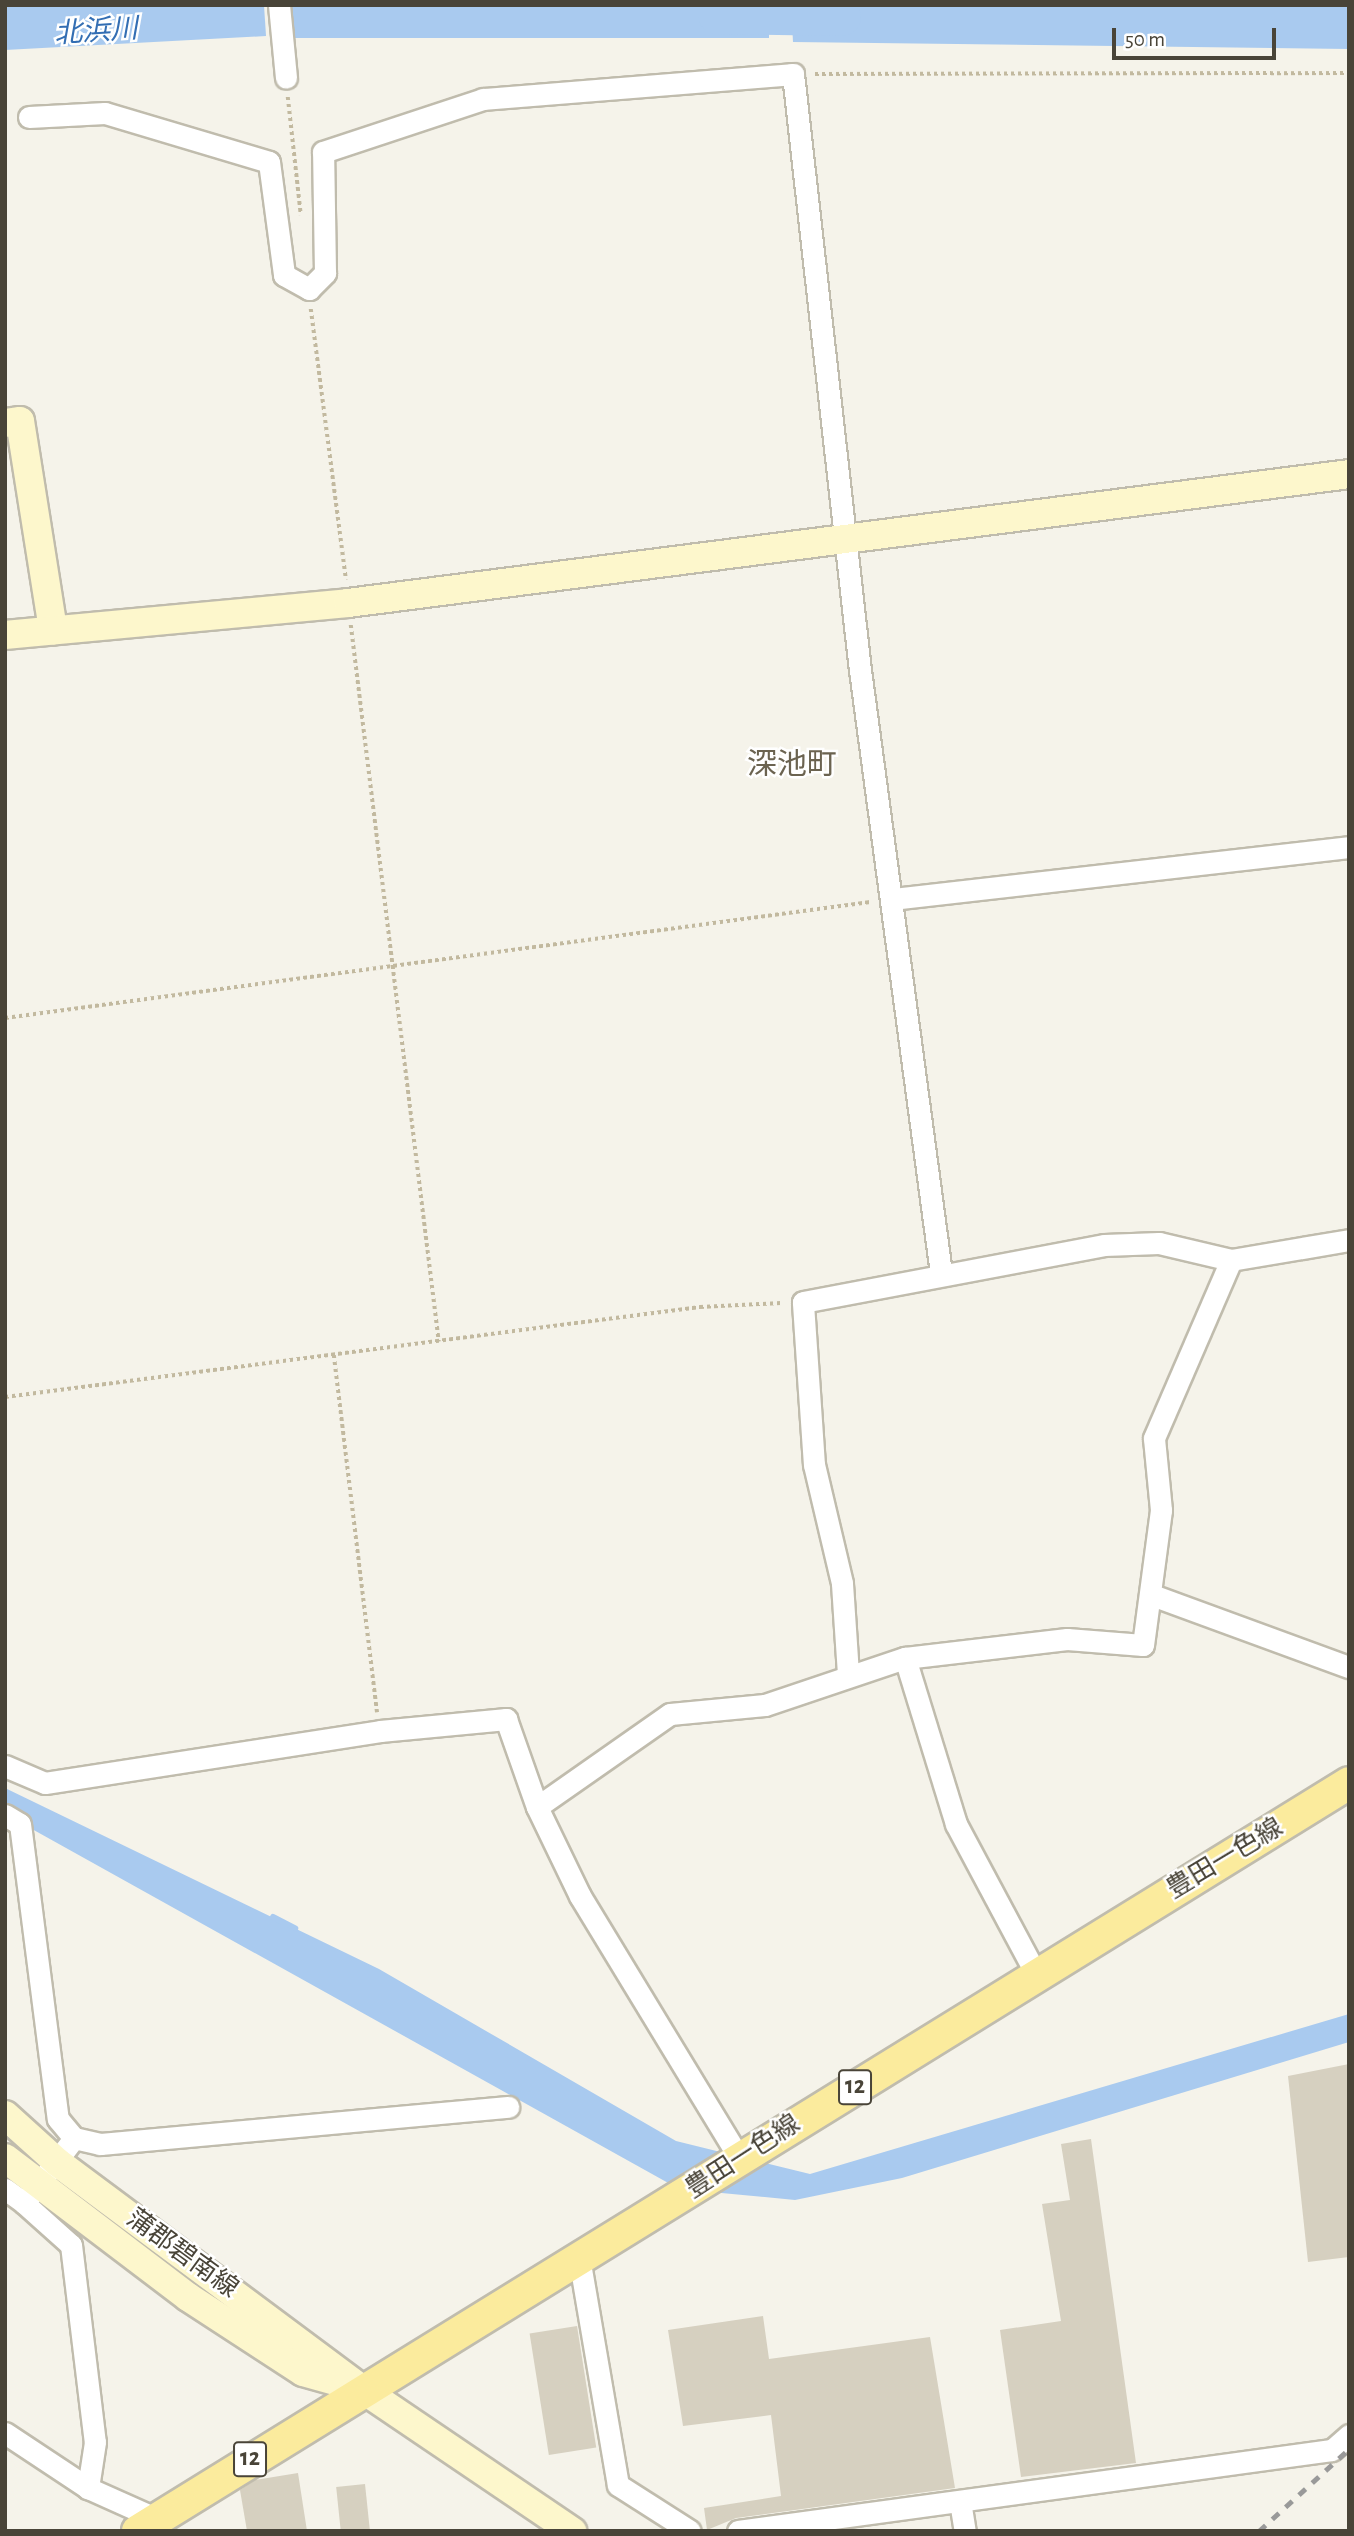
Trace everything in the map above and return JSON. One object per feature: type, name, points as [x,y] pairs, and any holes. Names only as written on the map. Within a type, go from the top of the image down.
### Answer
[{"type":"main road","name":"豊田一色線","points":[[147,2524],[362,2389],[580,2263],[740,2159],[1036,1974],[1349,1783]]},
{"type":"street","points":[[279,5],[286,78]]},
{"type":"street","points":[[29,117],[106,113],[269,162],[284,275],[309,289],[325,274],[323,152],[483,99],[793,74],[846,539],[941,1273]]},
{"type":"street","points":[[5,423],[20,421],[53,630]]},
{"type":"street","points":[[5,635],[348,603],[1349,474]]},
{"type":"street","points":[[893,899],[1349,848]]},
{"type":"street","points":[[848,1674],[842,1583],[814,1465],[803,1302],[941,1273],[1104,1245],[1159,1243],[1231,1260],[1349,1240]]},
{"type":"street","points":[[537,1807],[670,1714],[765,1705],[848,1674],[905,1658],[1067,1639],[1143,1645],[1152,1595],[1161,1510],[1154,1438],[1231,1260]]},
{"type":"street","points":[[1152,1595],[1349,1667]]},
{"type":"street","points":[[905,1658],[956,1825],[1036,1974]]},
{"type":"street","points":[[5,1766],[46,1783],[380,1731],[506,1719],[537,1807],[580,1895],[740,2159]]},
{"type":"street","points":[[5,1815],[20,1824],[58,2119],[74,2138],[100,2144],[508,2107]]},
{"type":"street","name":"蒲郡碧南線","points":[[5,2115],[57,2162],[362,2389],[572,2531]]},
{"type":"street","points":[[30,2195],[74,2138]]},
{"type":"street","name":"蒲郡碧南線","points":[[5,2158],[30,2195],[303,2372],[362,2389]]},
{"type":"street","points":[[5,2189],[30,2195],[71,2245],[95,2442],[88,2488]]},
{"type":"street","points":[[580,2263],[618,2485],[690,2531]]},
{"type":"street","points":[[5,2433],[147,2524]]},
{"type":"street","points":[[738,2531],[1332,2450],[1349,2435]]},
{"type":"street","points":[[960,2501],[965,2531]]},
{"type":"path","points":[[793,74],[1349,73]]},
{"type":"path","points":[[286,78],[302,223]]},
{"type":"path","points":[[309,289],[439,1342]]},
{"type":"path","points":[[5,1018],[893,899]]},
{"type":"path","points":[[5,1398],[700,1307],[803,1302]]},
{"type":"path","points":[[334,1355],[380,1731]]},
{"type":"water","name":"北浜川","points":[[5,5],[264,5],[266,36],[5,50]]},
{"type":"water","points":[[291,5],[769,5],[769,38],[291,38]]},
{"type":"water","points":[[791,5],[1349,5],[1349,49],[793,42]]},
{"type":"water","points":[[5,1788],[379,1969],[676,2141],[810,2174],[1349,2014],[1349,2042],[902,2178],[795,2200],[679,2189],[5,1814]]},
{"type":"building","points":[[1349,2064],[1349,2257],[1308,2262],[1288,2076]]},
{"type":"building","points":[[1091,2139],[1136,2463],[1021,2477],[1000,2330],[1061,2321],[1042,2204],[1070,2200],[1061,2144]]},
{"type":"building","points":[[763,2316],[769,2359],[930,2337],[955,2488],[736,2518],[707,2530],[704,2508],[781,2496],[771,2415],[683,2426],[668,2330]]},
{"type":"building","points":[[577,2326],[596,2447],[549,2455],[530,2334]]},
{"type":"building","points":[[298,2473],[307,2531],[247,2531],[240,2490],[255,2480]]},
{"type":"building","points":[[365,2484],[370,2531],[341,2531],[336,2487]]},
{"type":"waterway","name":"北浜川","points":[[717,15],[842,17]]},
{"type":"waterway","points":[[273,1917],[295,1928]]},
{"type":"railway","points":[[1259,2531],[1349,2449]]},
{"type":"district","name":"深池町","points":[[792,765]]}]
